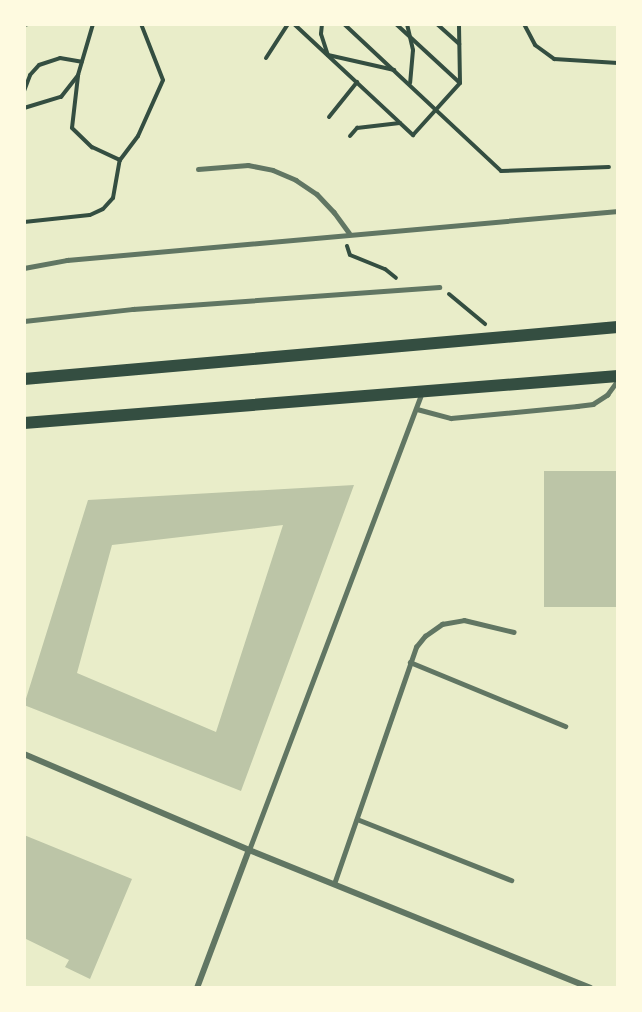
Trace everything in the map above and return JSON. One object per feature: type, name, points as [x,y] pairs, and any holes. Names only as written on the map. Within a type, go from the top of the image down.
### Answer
[{"type":"main road","points":[[24,379],[618,327]]},
{"type":"main road","points":[[24,423],[618,378]]},
{"type":"street","points":[[24,754],[249,850],[590,988]]},
{"type":"street","points":[[197,988],[249,850]]},
{"type":"lane","points":[[198,168],[248,165],[288,177],[317,194],[334,212],[346,234]]},
{"type":"lane","points":[[24,268],[67,260],[618,211]]},
{"type":"lane","points":[[24,321],[133,309],[439,287]]},
{"type":"lane","points":[[417,409],[452,418],[593,404],[607,395],[618,378]]},
{"type":"lane","points":[[249,850],[423,391]]},
{"type":"lane","points":[[334,884],[416,647],[425,636],[442,624],[464,620],[514,632]]},
{"type":"lane","points":[[410,662],[565,726]]},
{"type":"lane","points":[[357,819],[511,880]]},
{"type":"path","points":[[93,24],[78,75],[72,128],[92,147],[120,160]]},
{"type":"path","points":[[24,222],[90,215],[103,209],[116,191],[120,160],[138,136],[163,80],[141,24]]},
{"type":"path","points":[[266,58],[288,24]]},
{"type":"path","points":[[294,24],[414,135],[460,83],[459,24]]},
{"type":"path","points":[[322,24],[321,34],[328,55]]},
{"type":"path","points":[[344,24],[501,171],[609,167]]},
{"type":"path","points":[[396,24],[460,83]]},
{"type":"path","points":[[407,24],[412,39],[413,63],[410,84]]},
{"type":"path","points":[[437,24],[459,44]]},
{"type":"path","points":[[524,24],[535,45],[554,59],[618,63]]},
{"type":"path","points":[[328,55],[394,70]]},
{"type":"path","points":[[24,91],[30,75],[39,65],[60,58],[82,62]]},
{"type":"path","points":[[24,108],[61,97],[78,75]]},
{"type":"path","points":[[329,117],[357,82]]},
{"type":"path","points":[[350,136],[357,128],[400,123]]},
{"type":"path","points":[[346,234],[350,255],[385,269],[411,289]]},
{"type":"path","points":[[439,287],[502,337]]},
{"type":"building","points":[[544,471],[618,471],[618,607],[544,607]]},
{"type":"building","points":[[354,485],[241,791],[24,705],[88,500]],"holes":[[[283,525],[216,732],[77,673],[112,545]]]},
{"type":"building","points":[[24,835],[132,879],[90,979],[65,967],[69,960],[24,938]]}]
